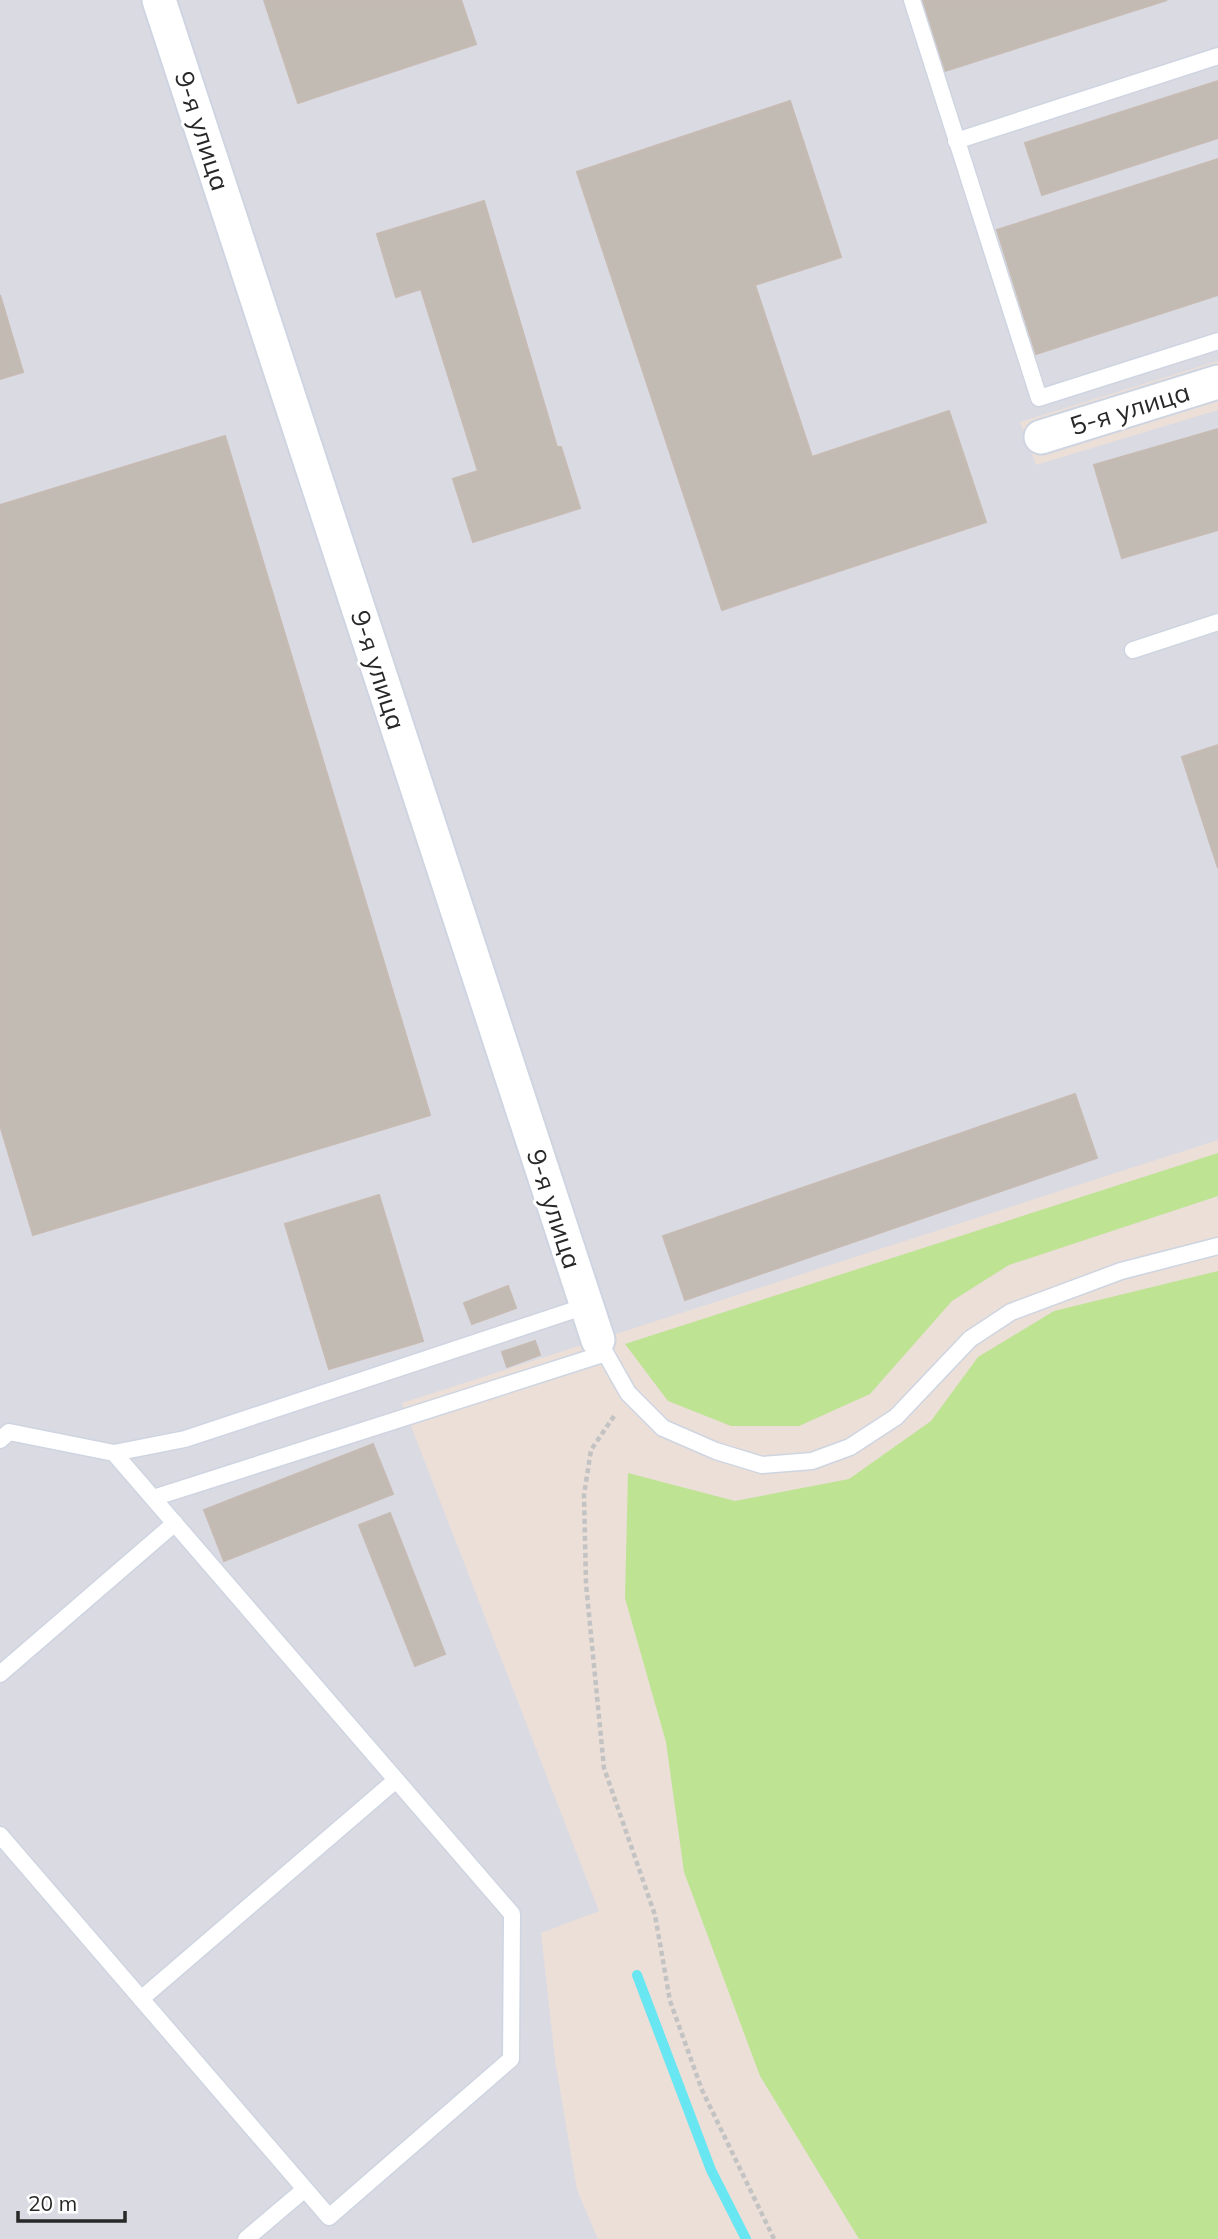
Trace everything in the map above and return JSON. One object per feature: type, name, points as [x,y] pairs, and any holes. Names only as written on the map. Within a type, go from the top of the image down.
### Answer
[{"type":"street","name":"9-я улица","points":[[159,0],[600,1347]]},
{"type":"street","name":"5-я улица","points":[[1041,437],[1218,382]]},
{"type":"lane","points":[[912,0],[1039,398],[1218,341]]},
{"type":"lane","points":[[957,141],[1218,56]]},
{"type":"lane","points":[[1133,650],[1218,622]]},
{"type":"lane","points":[[153,1498],[600,1347],[628,1393],[663,1428],[716,1451],[762,1465],[812,1461],[850,1447],[896,1417],[970,1339],[1011,1312],[1121,1271],[1218,1246]]},
{"type":"lane","points":[[3,1430],[114,1453],[185,1439],[586,1306]]},
{"type":"lane","points":[[0,1835],[329,2217],[511,2059],[512,1914],[114,1453]]},
{"type":"lane","points":[[0,1674],[174,1523]]},
{"type":"lane","points":[[141,1999],[396,1780]]},
{"type":"lane","points":[[246,2239],[305,2189]]},
{"type":"path","points":[[628,1393],[591,1450],[584,1494],[586,1584],[604,1768],[655,1915],[670,2001],[702,2091],[774,2239]]},
{"type":"shaded area","points":[[0,0],[1218,0],[1218,361],[1020,422],[1036,465],[1218,410],[1218,1140],[402,1403],[599,1911],[541,1933],[555,2060],[577,2190],[598,2239],[0,2239]]},
{"type":"green space","points":[[1218,1153],[1218,1196],[1009,1265],[952,1301],[870,1394],[799,1426],[731,1426],[668,1401],[625,1344]]},
{"type":"green space","points":[[1218,1271],[1218,2239],[859,2239],[760,2076],[684,1872],[666,1742],[625,1598],[628,1473],[735,1501],[849,1479],[931,1421],[978,1357],[1054,1311]]},
{"type":"building","points":[[264,0],[461,0],[476,44],[298,103]]},
{"type":"building","points":[[923,0],[1167,0],[945,71]]},
{"type":"building","points":[[1218,81],[1218,138],[1042,195],[1025,143]]},
{"type":"building","points":[[790,101],[841,257],[755,285],[812,457],[949,411],[986,522],[722,610],[577,172]]},
{"type":"building","points":[[1218,159],[1218,295],[1036,354],[997,230]]},
{"type":"building","points":[[484,201],[557,447],[561,447],[580,508],[473,542],[453,479],[478,471],[421,289],[396,297],[377,234]]},
{"type":"building","points":[[0,295],[23,372],[0,379]]},
{"type":"building","points":[[1218,429],[1218,530],[1122,558],[1094,465]]},
{"type":"building","points":[[225,436],[430,1115],[33,1235],[0,1125],[0,505]]},
{"type":"building","points":[[1218,745],[1218,868],[1182,757]]},
{"type":"building","points":[[1075,1094],[1097,1158],[685,1300],[663,1236]]},
{"type":"building","points":[[379,1195],[423,1341],[329,1369],[285,1224]]},
{"type":"building","points":[[508,1286],[516,1308],[472,1324],[464,1303]]},
{"type":"building","points":[[535,1341],[540,1355],[507,1367],[502,1352]]},
{"type":"building","points":[[373,1444],[393,1494],[224,1561],[204,1510]]},
{"type":"building","points":[[390,1513],[445,1654],[415,1666],[359,1525]]},
{"type":"waterway","points":[[637,1975],[711,2170],[746,2239]]}]
